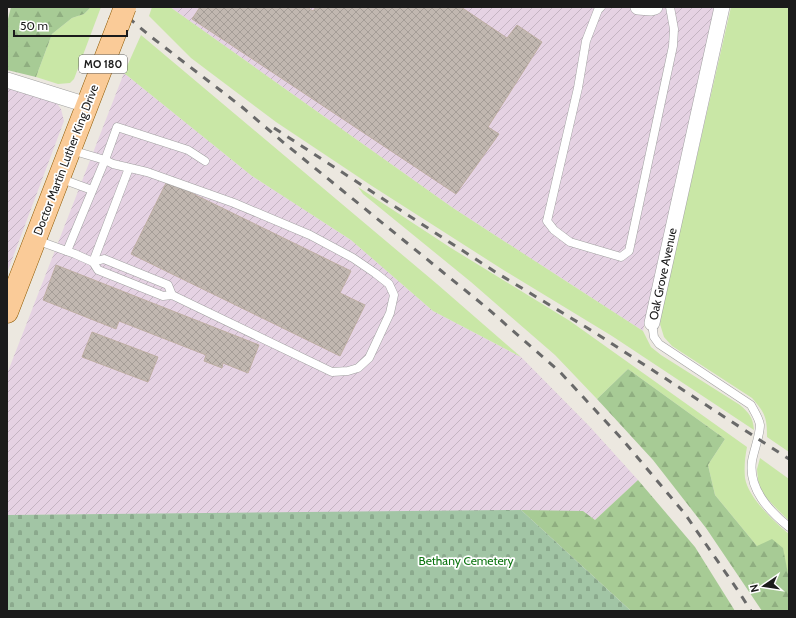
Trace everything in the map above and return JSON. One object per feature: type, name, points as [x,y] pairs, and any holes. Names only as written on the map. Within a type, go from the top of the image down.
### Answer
[{"type":"main road","name":"Doctor Martin Luther King Drive","points":[[7,312],[122,15]]},
{"type":"street","points":[[638,7],[654,7]]},
{"type":"street","name":"Oak Grove Avenue","points":[[652,323],[722,7]]},
{"type":"street","points":[[7,80],[87,105]]},
{"type":"lane","points":[[601,7],[598,10],[586,41],[578,88],[547,221],[554,230],[570,242],[621,256],[629,251],[673,46],[674,29],[670,7]]},
{"type":"lane","points":[[67,251],[117,128],[188,150],[204,161]]},
{"type":"lane","points":[[36,239],[93,262],[98,270],[163,296],[172,294],[332,372],[348,371],[358,368],[369,358],[390,314],[394,295],[389,284],[375,272],[353,258],[310,235],[234,203],[147,172],[113,164],[70,149]]},
{"type":"lane","points":[[93,262],[129,168]]},
{"type":"lane","points":[[59,178],[92,190]]},
{"type":"lane","points":[[93,262],[104,259],[168,285],[172,294]]},
{"type":"lane","name":"Oak Grove Avenue","points":[[652,323],[654,337],[659,344],[751,405],[760,424],[752,462],[753,481],[760,497],[776,517],[789,527]]},
{"type":"shaded area","points":[[170,7],[715,7],[643,331],[453,208]]},
{"type":"shaded area","points":[[124,73],[252,176],[351,240],[433,311],[521,357],[591,428],[638,480],[595,520],[583,511],[7,515],[7,374]]},
{"type":"shaded area","points":[[7,86],[55,101],[61,109],[64,121],[7,273]]},
{"type":"green space","points":[[11,7],[91,7],[84,14],[72,18],[52,34],[36,77],[7,70],[7,23]]},
{"type":"green space","points":[[91,7],[101,7],[74,79],[70,83],[58,84],[36,77],[52,34],[72,18],[84,14]]},
{"type":"green space","points":[[152,7],[170,7],[453,208],[643,331],[651,347],[661,355],[746,410],[753,422],[754,430],[612,336],[505,271],[372,186],[276,122],[191,58],[149,16]]},
{"type":"green space","points":[[731,7],[789,7],[789,452],[767,437],[766,420],[760,408],[752,398],[672,346],[664,337],[660,324],[663,305]]},
{"type":"green space","points":[[141,35],[437,284],[521,357],[433,311],[351,240],[252,176],[124,73]]},
{"type":"green space","points":[[358,187],[451,248],[570,321],[747,447],[745,458],[745,478],[747,485],[762,509],[789,534],[789,579],[782,548],[757,546],[715,495],[708,465],[725,439],[628,369],[597,399],[555,355],[471,282],[363,194]]},
{"type":"green space","points":[[628,369],[725,439],[708,465],[715,495],[757,546],[772,539],[783,548],[789,579],[789,611],[762,611],[706,528],[653,460],[597,399]]},
{"type":"green space","points":[[760,458],[789,479],[789,521],[762,493],[758,480],[757,469]]},
{"type":"green space","points":[[638,480],[695,547],[735,611],[631,611],[521,510],[583,511],[595,520]]},
{"type":"green space","name":"Bethany Cemetery","points":[[521,510],[631,611],[7,611],[7,515]]},
{"type":"building","points":[[200,7],[307,7],[313,11],[316,7],[461,7],[507,38],[517,25],[542,42],[488,127],[499,134],[456,194],[192,19]]},
{"type":"building","points":[[167,181],[351,271],[340,293],[365,305],[340,356],[131,254]]},
{"type":"building","points":[[56,265],[259,345],[248,373],[223,363],[222,368],[204,361],[206,355],[119,321],[116,329],[43,300]]},
{"type":"building","points":[[92,332],[158,357],[148,382],[82,357]]},
{"type":"railway","points":[[116,7],[150,36],[242,107],[487,308],[560,372],[622,439],[685,514],[751,611]]},
{"type":"railway","points":[[274,128],[497,273],[594,332],[789,459]]}]
